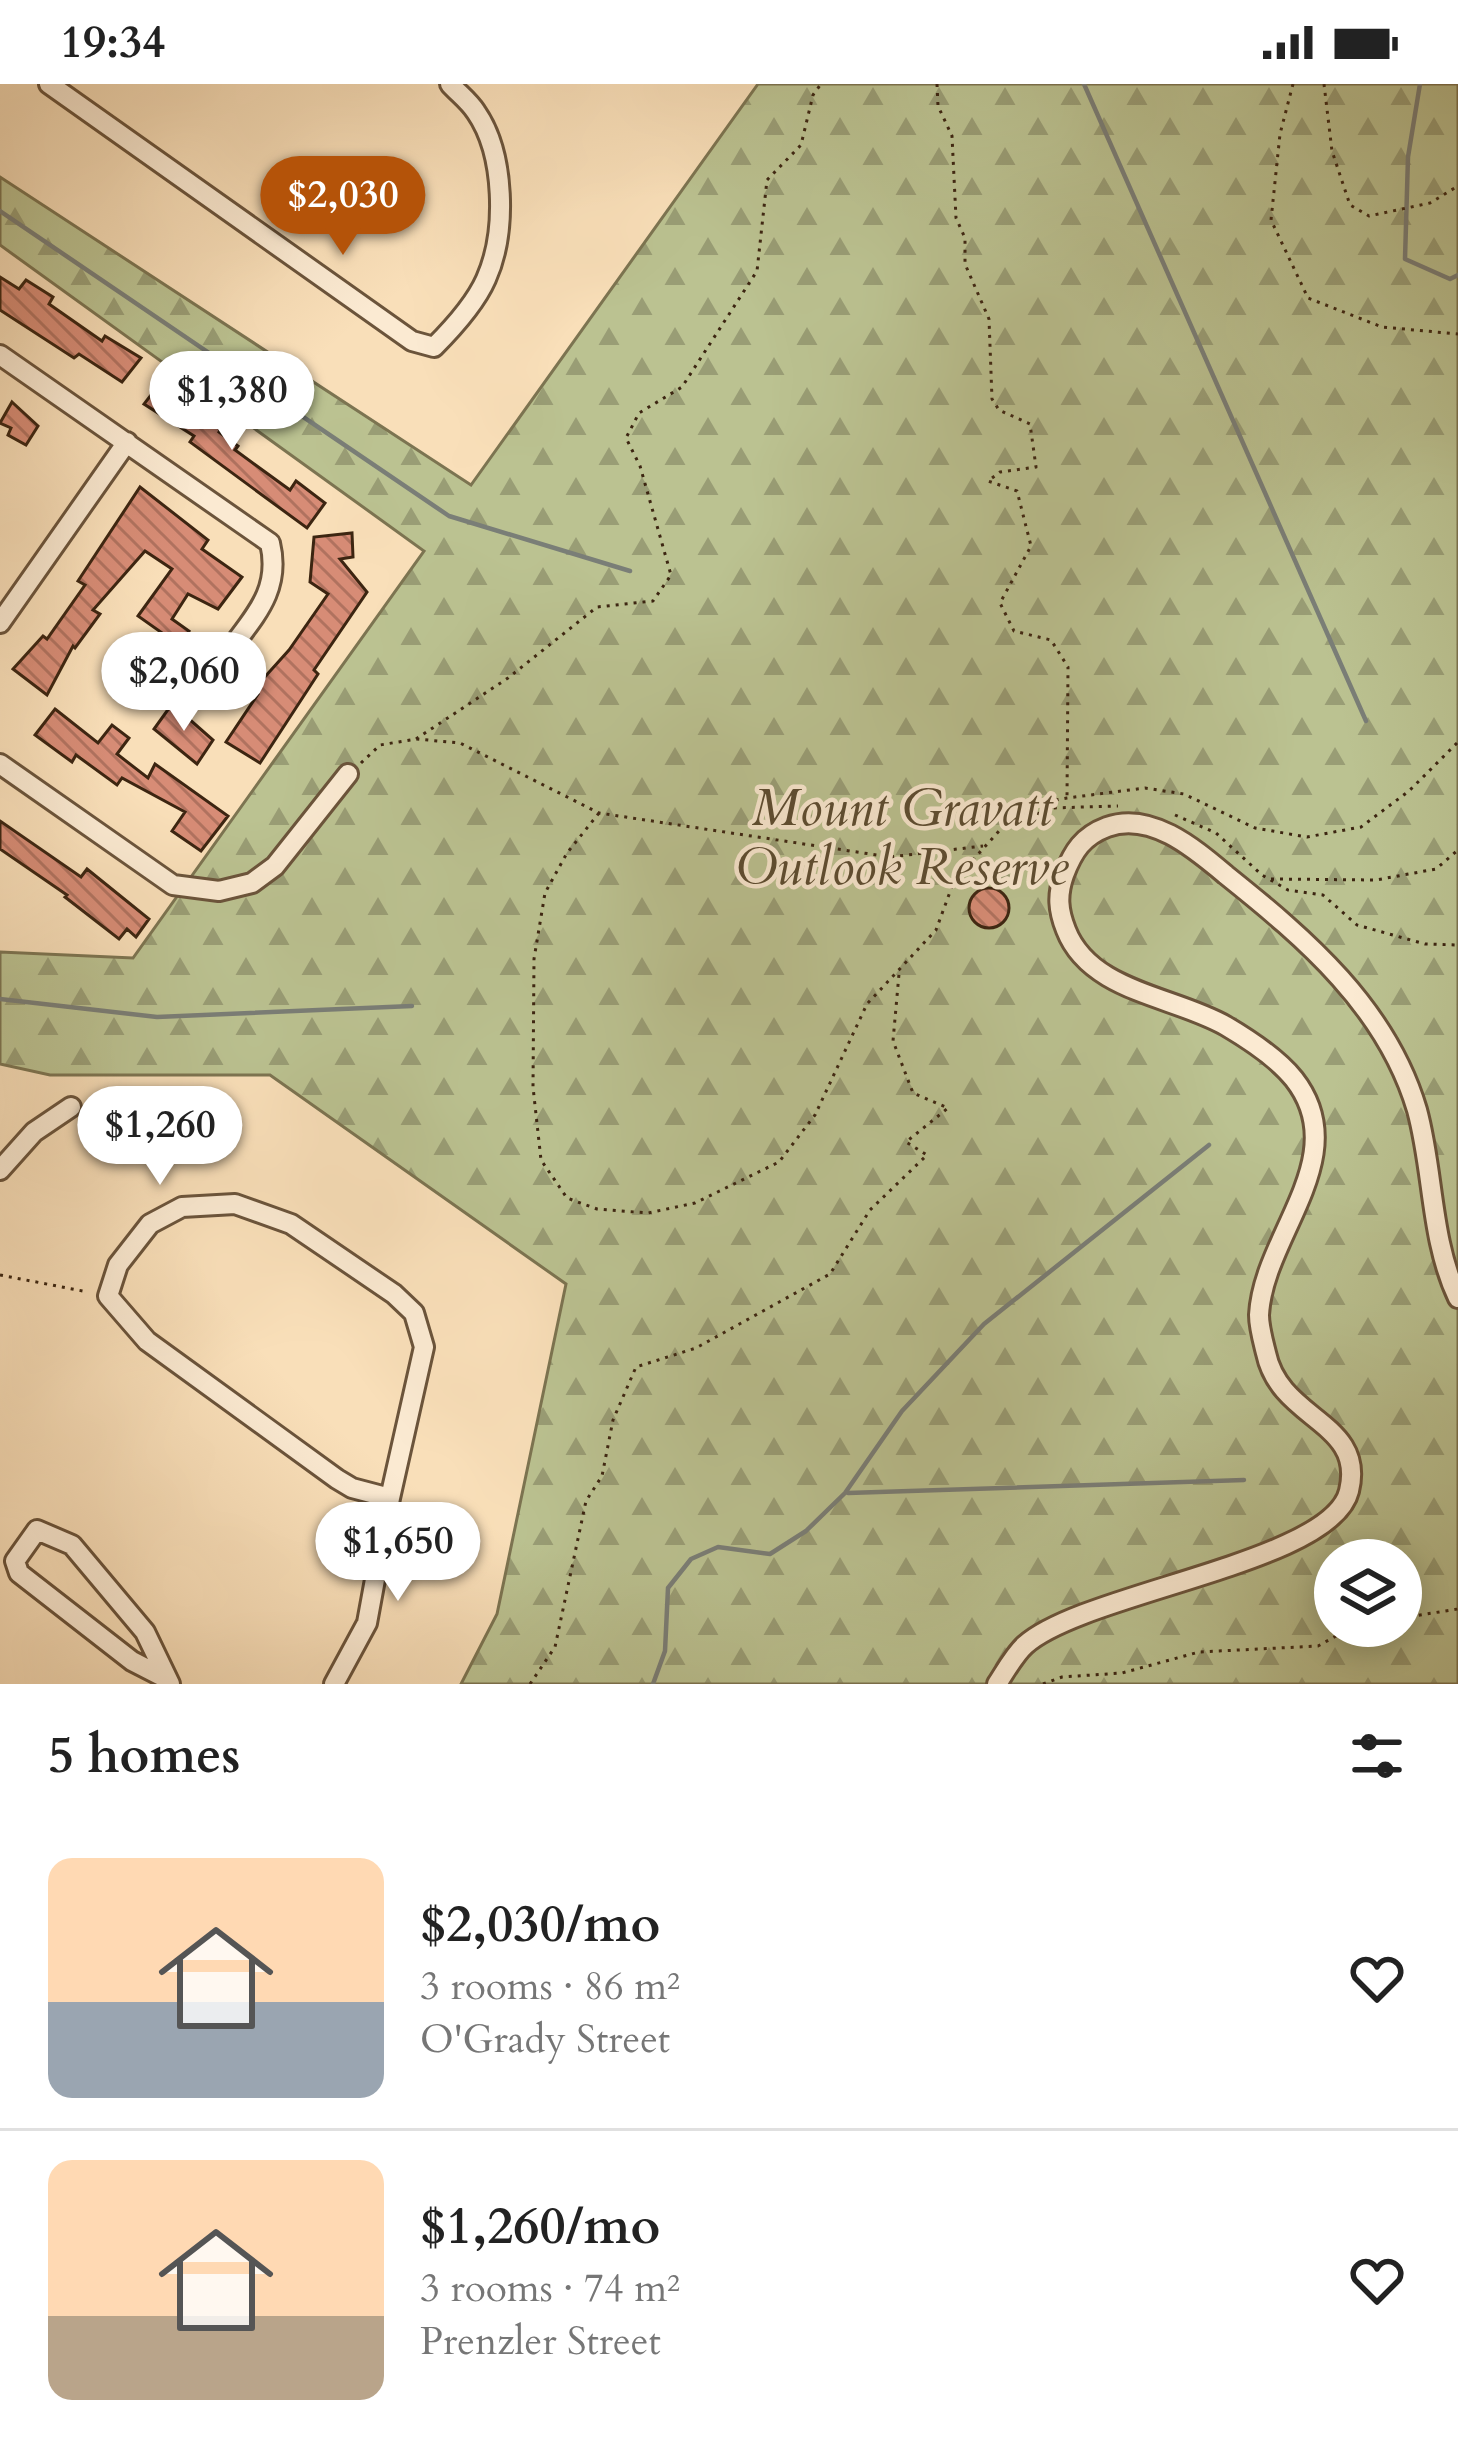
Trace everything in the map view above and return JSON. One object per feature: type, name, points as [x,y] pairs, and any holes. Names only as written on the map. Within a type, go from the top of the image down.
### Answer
[{"type":"street","points":[[49,84],[412,340],[434,347],[452,330],[486,279],[497,235],[498,187],[491,144],[476,111],[450,84]]},
{"type":"street","points":[[0,355],[270,543],[276,568],[271,591],[224,658]]},
{"type":"street","points":[[0,623],[127,442]]},
{"type":"street","points":[[0,764],[173,885],[219,891],[252,883],[275,866],[348,775]]},
{"type":"street","points":[[997,1684],[1026,1645],[1082,1613],[1240,1565],[1324,1523],[1349,1497],[1353,1463],[1345,1443],[1275,1382],[1259,1317],[1268,1274],[1305,1189],[1317,1143],[1310,1110],[1294,1079],[1224,1024],[1139,991],[1074,952],[1058,893],[1070,858],[1084,837],[1114,824],[1150,826],[1185,841],[1291,927],[1347,982],[1405,1078],[1417,1112],[1441,1251],[1458,1298]]},
{"type":"street","points":[[0,1170],[34,1132],[70,1107]]},
{"type":"street","points":[[334,1684],[367,1623],[424,1347],[414,1313],[394,1294],[291,1224],[235,1204],[182,1207],[151,1224],[118,1265],[108,1296],[147,1341],[337,1479],[390,1498]]},
{"type":"street","points":[[37,1530],[72,1545],[145,1631],[168,1681],[131,1661],[19,1573],[15,1561],[37,1530]]},
{"type":"path","points":[[416,739],[508,678],[597,607],[653,602],[671,575],[640,466],[626,438],[639,412],[682,387],[757,271],[767,180],[801,145],[820,84]]},
{"type":"path","points":[[937,84],[938,106],[952,136],[956,218],[965,238],[965,264],[989,319],[992,399],[999,410],[1030,424],[1036,467],[1000,472],[988,482],[1017,491],[1031,546],[1000,603],[1014,631],[1052,640],[1068,667],[1067,798]]},
{"type":"path","points":[[1293,84],[1280,134],[1271,220],[1308,298],[1382,327],[1458,334]]},
{"type":"path","points":[[1324,84],[1332,151],[1350,205],[1370,216],[1430,203],[1458,186]]},
{"type":"path","points":[[348,775],[380,745],[416,739],[460,743],[599,813],[890,856],[985,846],[954,881],[936,930],[867,1004],[815,1115],[779,1162],[695,1203],[648,1213],[596,1209],[567,1198],[541,1160],[533,1087],[534,959],[545,893],[567,853],[599,813]]},
{"type":"path","points":[[1051,808],[1056,800],[1144,788],[1184,794],[1255,828],[1307,837],[1360,827],[1409,791],[1458,742]]},
{"type":"path","points":[[1458,850],[1436,869],[1376,880],[1269,879],[1288,890],[1323,895],[1357,925],[1425,944],[1458,945]]},
{"type":"path","points":[[530,1684],[555,1647],[586,1501],[602,1476],[614,1420],[636,1366],[696,1348],[830,1274],[870,1210],[927,1155],[906,1142],[948,1108],[913,1093],[893,1041],[899,972]]},
{"type":"path","points":[[0,1275],[108,1296]]},
{"type":"path","points":[[1422,1615],[1458,1610]]},
{"type":"path","points":[[1043,1684],[1062,1677],[1123,1672],[1198,1652],[1314,1646]]},
{"type":"green space","name":"Mount Gravatt Outlook Reserve","points":[[758,84],[1458,84],[1458,1684],[461,1684],[497,1614],[566,1284],[270,1075],[50,1075],[0,1064],[0,952],[133,958],[424,551],[0,245],[0,177],[471,485]]},
{"type":"building","points":[[0,277],[19,289],[26,280],[53,297],[49,304],[102,341],[105,336],[141,358],[122,382],[79,354],[74,358],[0,310]]},
{"type":"building","points":[[161,382],[226,420],[219,432],[238,446],[235,450],[290,490],[296,481],[325,503],[307,528],[190,442],[194,436],[144,404]]},
{"type":"building","points":[[12,402],[38,426],[26,445],[8,435],[11,428],[0,423]]},
{"type":"building","points":[[140,487],[208,540],[202,549],[242,577],[218,609],[188,594],[172,619],[189,631],[179,645],[138,616],[172,569],[145,551],[93,610],[100,614],[73,646],[47,695],[13,669],[43,636],[47,639],[85,585],[78,581]]},
{"type":"building","points":[[352,533],[353,557],[340,559],[367,592],[260,763],[226,742],[258,694],[253,690],[289,650],[328,594],[310,582],[314,537]]},
{"type":"building","points":[[174,649],[179,670],[151,674],[157,694],[128,697],[120,656]]},
{"type":"building","points":[[172,704],[213,740],[197,764],[154,729]]},
{"type":"building","points":[[55,709],[98,743],[112,725],[129,738],[117,754],[148,778],[155,764],[228,816],[201,851],[172,831],[185,812],[122,778],[117,785],[76,755],[72,762],[35,735]]},
{"type":"building","points":[[0,821],[81,877],[87,869],[149,919],[136,937],[127,929],[119,939],[67,895],[0,849]]},
{"type":"building","points":[[989,888],[1003,894],[1009,908],[1003,922],[989,928],[975,922],[969,908],[975,894]]},
{"type":"waterway","points":[[1084,84],[1366,721]]},
{"type":"waterway","points":[[1420,84],[1408,157],[1405,259],[1450,279],[1458,275]]},
{"type":"waterway","points":[[0,211],[449,516],[630,571]]},
{"type":"waterway","points":[[0,999],[157,1017],[412,1006]]},
{"type":"waterway","points":[[653,1684],[665,1651],[668,1588],[691,1559],[718,1547],[770,1554],[806,1531],[845,1493],[902,1411],[984,1324],[1209,1145]]},
{"type":"waterway","points":[[848,1493],[1244,1480]]}]
